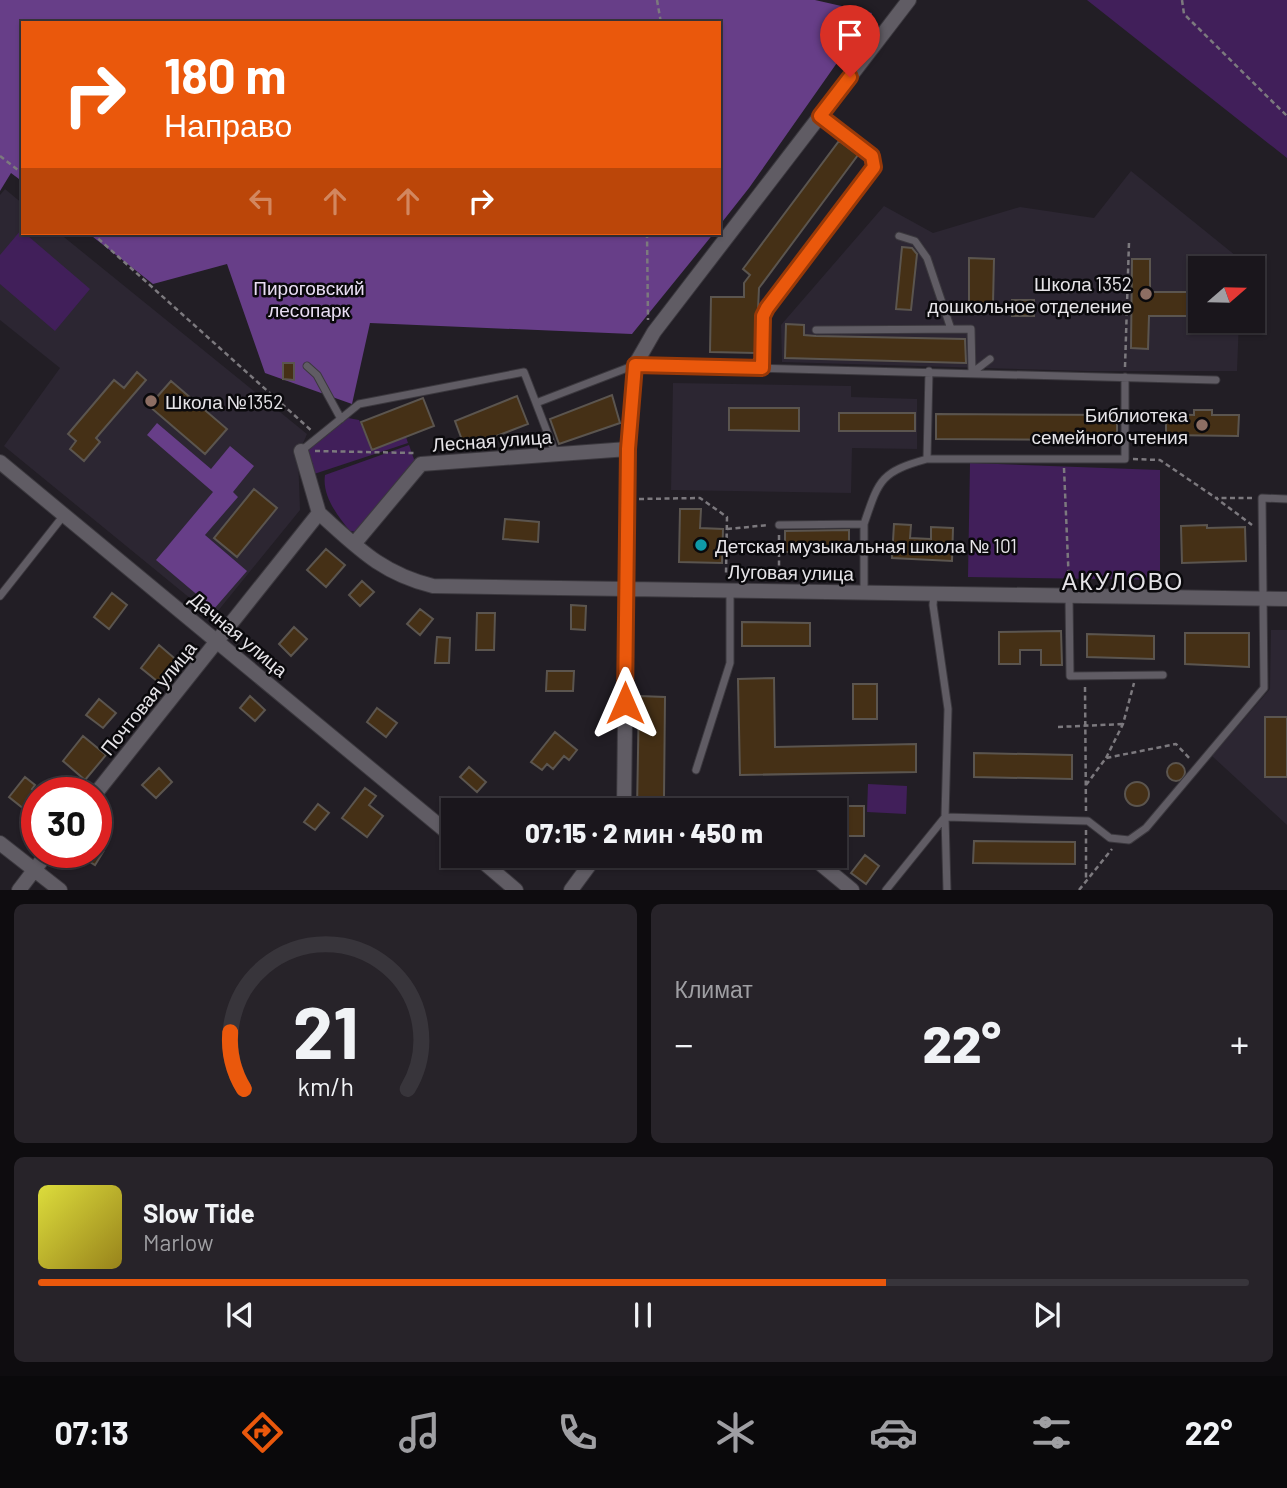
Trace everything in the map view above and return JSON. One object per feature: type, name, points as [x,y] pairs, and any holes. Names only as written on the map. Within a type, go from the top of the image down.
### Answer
[{"type":"street","points":[[624,798],[628,449],[635,365],[654,332],[909,0]]},
{"type":"street","name":"Лесная улица","points":[[354,544],[421,464],[628,449]]},
{"type":"street","points":[[302,451],[319,513]]},
{"type":"street","name":"Дачная улица","points":[[0,462],[441,827]]},
{"type":"street","name":"Луговая улица","points":[[319,513],[377,564],[402,579],[433,586],[1287,599]]},
{"type":"street","name":"Почтовая улица","points":[[109,777],[319,513]]},
{"type":"street","points":[[0,843],[60,890]]},
{"type":"street","points":[[490,868],[516,890]]},
{"type":"street","points":[[571,890],[587,868]]},
{"type":"street","points":[[825,868],[852,890]]},
{"type":"street","points":[[19,890],[34,869]]},
{"type":"lane","points":[[762,368],[763,316],[767,308],[874,167],[872,156],[820,116]]},
{"type":"lane","points":[[899,236],[915,241],[928,258],[951,329]]},
{"type":"lane","points":[[816,330],[971,329],[972,372]]},
{"type":"lane","points":[[972,372],[990,359]]},
{"type":"lane","points":[[536,403],[635,365],[1216,380]]},
{"type":"lane","points":[[307,366],[317,375],[341,419]]},
{"type":"lane","points":[[927,458],[929,371]]},
{"type":"lane","points":[[302,451],[359,404],[524,372],[556,455]]},
{"type":"lane","points":[[864,592],[864,524],[878,484],[898,467],[927,458],[1125,459],[1125,377]]},
{"type":"lane","points":[[945,817],[1088,821],[1110,838],[1129,840],[1146,828],[1264,688],[1262,498],[1287,499]]},
{"type":"lane","points":[[0,596],[64,515]]},
{"type":"lane","points":[[779,525],[864,524]]},
{"type":"lane","points":[[696,770],[730,663],[730,590]]},
{"type":"lane","points":[[934,593],[933,605],[948,709],[945,817],[947,890]]},
{"type":"lane","points":[[1069,595],[1070,676],[1163,675]]},
{"type":"lane","points":[[886,890],[945,817]]},
{"type":"path","points":[[657,0],[661,21]]},
{"type":"path","points":[[1182,0],[1184,14],[1287,116]]},
{"type":"path","points":[[0,156],[21,172]]},
{"type":"path","points":[[94,235],[318,437]]},
{"type":"path","points":[[647,235],[646,316],[654,332]]},
{"type":"path","points":[[1125,377],[1129,242]]},
{"type":"path","points":[[302,451],[417,453],[421,464]]},
{"type":"path","points":[[1064,458],[1069,595]]},
{"type":"path","points":[[1125,459],[1160,460],[1262,533]]},
{"type":"path","points":[[627,499],[700,498],[727,517],[726,573]]},
{"type":"path","points":[[1216,498],[1262,498]]},
{"type":"path","points":[[727,529],[779,525],[779,575]]},
{"type":"path","points":[[1085,676],[1086,785],[1106,758],[1123,724],[1136,676]]},
{"type":"path","points":[[1058,727],[1123,724]]},
{"type":"path","points":[[1106,758],[1176,744],[1197,767]]},
{"type":"path","points":[[1079,890],[1121,839]]},
{"type":"shaded area","points":[[1087,0],[1287,0],[1287,158]]},
{"type":"shaded area","points":[[1131,171],[1236,256],[1188,256],[1188,333],[1238,333],[1237,371],[1087,371],[782,362],[781,325],[884,206],[933,233],[1020,207],[1094,218]]},
{"type":"shaded area","name":"Школа №1352","points":[[5,189],[21,202],[21,235],[61,235],[307,434],[298,455],[300,510],[213,617],[4,446],[60,368],[0,320],[0,195]]},
{"type":"shaded area","points":[[21,230],[21,235],[27,235],[90,289],[55,331],[0,284],[0,255]]},
{"type":"shaded area","points":[[673,383],[851,386],[851,397],[917,399],[917,449],[852,448],[851,493],[671,490]]},
{"type":"shaded area","points":[[348,418],[359,420],[372,450],[406,437],[408,443],[311,475],[305,451]]},
{"type":"shaded area","points":[[409,445],[416,465],[356,532],[350,531],[328,497],[325,475]]},
{"type":"shaded area","points":[[970,463],[1160,470],[1160,580],[968,577]]},
{"type":"shaded area","points":[[1271,630],[1287,630],[1287,825],[1212,756],[1270,689]]},
{"type":"shaded area","points":[[868,784],[907,786],[906,814],[867,812]]},
{"type":"green space","points":[[0,0],[815,0],[872,13],[721,223],[721,21],[21,21],[21,180],[11,173],[0,191]]},
{"type":"green space","name":"Пироговский лесопарк","points":[[91,235],[712,235],[632,334],[370,323],[352,404],[265,373],[227,264],[153,284]]},
{"type":"green space","points":[[157,423],[211,469],[230,446],[254,466],[233,492],[238,497],[205,535],[247,571],[214,609],[156,560],[213,492],[147,435]]},
{"type":"building","points":[[839,141],[858,155],[759,288],[756,353],[710,352],[711,297],[744,297],[744,283],[750,275],[743,269]]},
{"type":"building","points":[[902,247],[912,248],[917,254],[911,310],[896,309]]},
{"type":"building","points":[[969,258],[994,259],[993,304],[969,305]]},
{"type":"building","points":[[1132,259],[1150,259],[1150,292],[1188,292],[1188,316],[1149,316],[1148,349],[1131,348]]},
{"type":"building","points":[[1012,300],[1034,300],[1034,316],[1012,316]]},
{"type":"building","points":[[786,324],[804,325],[804,335],[965,339],[966,363],[785,358]]},
{"type":"building","points":[[283,363],[294,363],[294,380],[283,379]]},
{"type":"building","points":[[137,372],[146,380],[96,438],[100,442],[84,461],[70,449],[76,441],[68,434],[114,380],[124,388]]},
{"type":"building","points":[[171,381],[227,429],[205,454],[149,406]]},
{"type":"building","points":[[612,395],[620,423],[559,444],[550,419]]},
{"type":"building","points":[[517,396],[528,424],[465,448],[455,421]]},
{"type":"building","points":[[423,398],[434,426],[372,450],[361,422]]},
{"type":"building","points":[[729,408],[799,408],[799,431],[729,430]]},
{"type":"building","name":"Библиотека семейного чтения","points":[[1194,410],[1212,410],[1212,415],[1239,415],[1238,436],[1166,435],[1166,414],[1194,415]]},
{"type":"building","points":[[839,413],[915,413],[915,431],[839,431]]},
{"type":"building","points":[[936,414],[1117,415],[1117,440],[936,439]]},
{"type":"building","points":[[254,489],[277,508],[237,557],[214,538]]},
{"type":"building","name":"Детская музыкальная школа № 101","points":[[680,509],[701,509],[700,528],[723,529],[722,563],[679,562]]},
{"type":"building","points":[[505,519],[539,522],[538,542],[503,539]]},
{"type":"building","points":[[894,524],[911,525],[910,538],[931,539],[931,527],[953,528],[952,561],[892,558]]},
{"type":"building","points":[[1207,525],[1207,528],[1245,527],[1246,561],[1182,563],[1181,526]]},
{"type":"building","points":[[849,530],[849,552],[785,552],[785,531]]},
{"type":"building","points":[[326,549],[345,565],[326,587],[307,570]]},
{"type":"building","points":[[362,581],[374,592],[360,606],[349,595]]},
{"type":"building","points":[[112,593],[127,605],[109,629],[94,617]]},
{"type":"building","points":[[571,605],[586,606],[585,630],[571,629]]},
{"type":"building","points":[[420,609],[433,619],[420,635],[407,624]]},
{"type":"building","points":[[477,613],[495,613],[494,650],[476,650]]},
{"type":"building","points":[[742,622],[810,623],[810,646],[742,646]]},
{"type":"building","points":[[294,627],[307,639],[291,656],[279,644]]},
{"type":"building","points":[[1061,631],[1062,665],[1041,665],[1041,650],[1020,650],[1020,664],[999,664],[999,632]]},
{"type":"building","points":[[1185,633],[1249,633],[1249,667],[1185,664]]},
{"type":"building","points":[[1087,634],[1154,636],[1154,659],[1087,657]]},
{"type":"building","points":[[437,637],[450,638],[449,663],[435,663]]},
{"type":"building","points":[[159,645],[180,663],[162,685],[141,668]]},
{"type":"building","points":[[547,671],[574,671],[573,691],[546,691]]},
{"type":"building","points":[[774,678],[775,747],[916,744],[916,772],[740,775],[738,679]]},
{"type":"building","points":[[853,684],[877,684],[877,719],[853,719]]},
{"type":"building","points":[[250,696],[265,710],[255,721],[240,708]]},
{"type":"building","points":[[639,696],[665,697],[664,797],[699,798],[637,798]]},
{"type":"building","points":[[99,699],[116,713],[103,728],[86,715]]},
{"type":"building","points":[[377,708],[397,723],[386,737],[367,722]]},
{"type":"building","points":[[1265,717],[1287,717],[1287,777],[1265,777]]},
{"type":"building","points":[[555,732],[577,750],[569,760],[564,756],[553,769],[547,764],[542,770],[531,762]]},
{"type":"building","points":[[83,736],[106,755],[88,777],[82,777],[63,761]]},
{"type":"building","points":[[974,753],[1072,755],[1072,779],[974,777]]},
{"type":"building","points":[[1176,763],[1182,766],[1185,772],[1182,778],[1176,781],[1170,778],[1167,772],[1170,766]]},
{"type":"building","points":[[469,767],[486,782],[477,792],[460,777]]},
{"type":"building","points":[[159,768],[172,782],[156,798],[142,785]]},
{"type":"building","points":[[21,782],[21,807],[9,797]]},
{"type":"building","points":[[1137,782],[1145,786],[1149,794],[1145,802],[1137,806],[1129,802],[1125,794],[1129,786]]},
{"type":"building","points":[[365,788],[376,796],[369,805],[383,816],[367,837],[342,818]]},
{"type":"building","points":[[318,804],[329,813],[315,830],[304,822]]},
{"type":"building","points":[[847,806],[864,806],[864,836],[847,836]]},
{"type":"building","points":[[974,841],[1075,842],[1075,864],[973,863]]},
{"type":"building","points":[[865,855],[879,866],[866,884],[851,873]]},
{"type":"place","name":"Школа 1352 дошкольное отделение","points":[[1146,294]]},
{"type":"place","name":"Школа №1352","points":[[151,401]]},
{"type":"place","name":"Библиотека семейного чтения","points":[[1202,425]]},
{"type":"place","name":"Детская музыкальная школа № 101","points":[[701,545]]},
{"type":"district","name":"АКУЛОВО","points":[[1123,581]]},
{"type":"route","points":[[625,703],[628,449],[635,365],[762,368],[763,316],[767,308],[874,167],[872,156],[820,116],[850,77]]}]
